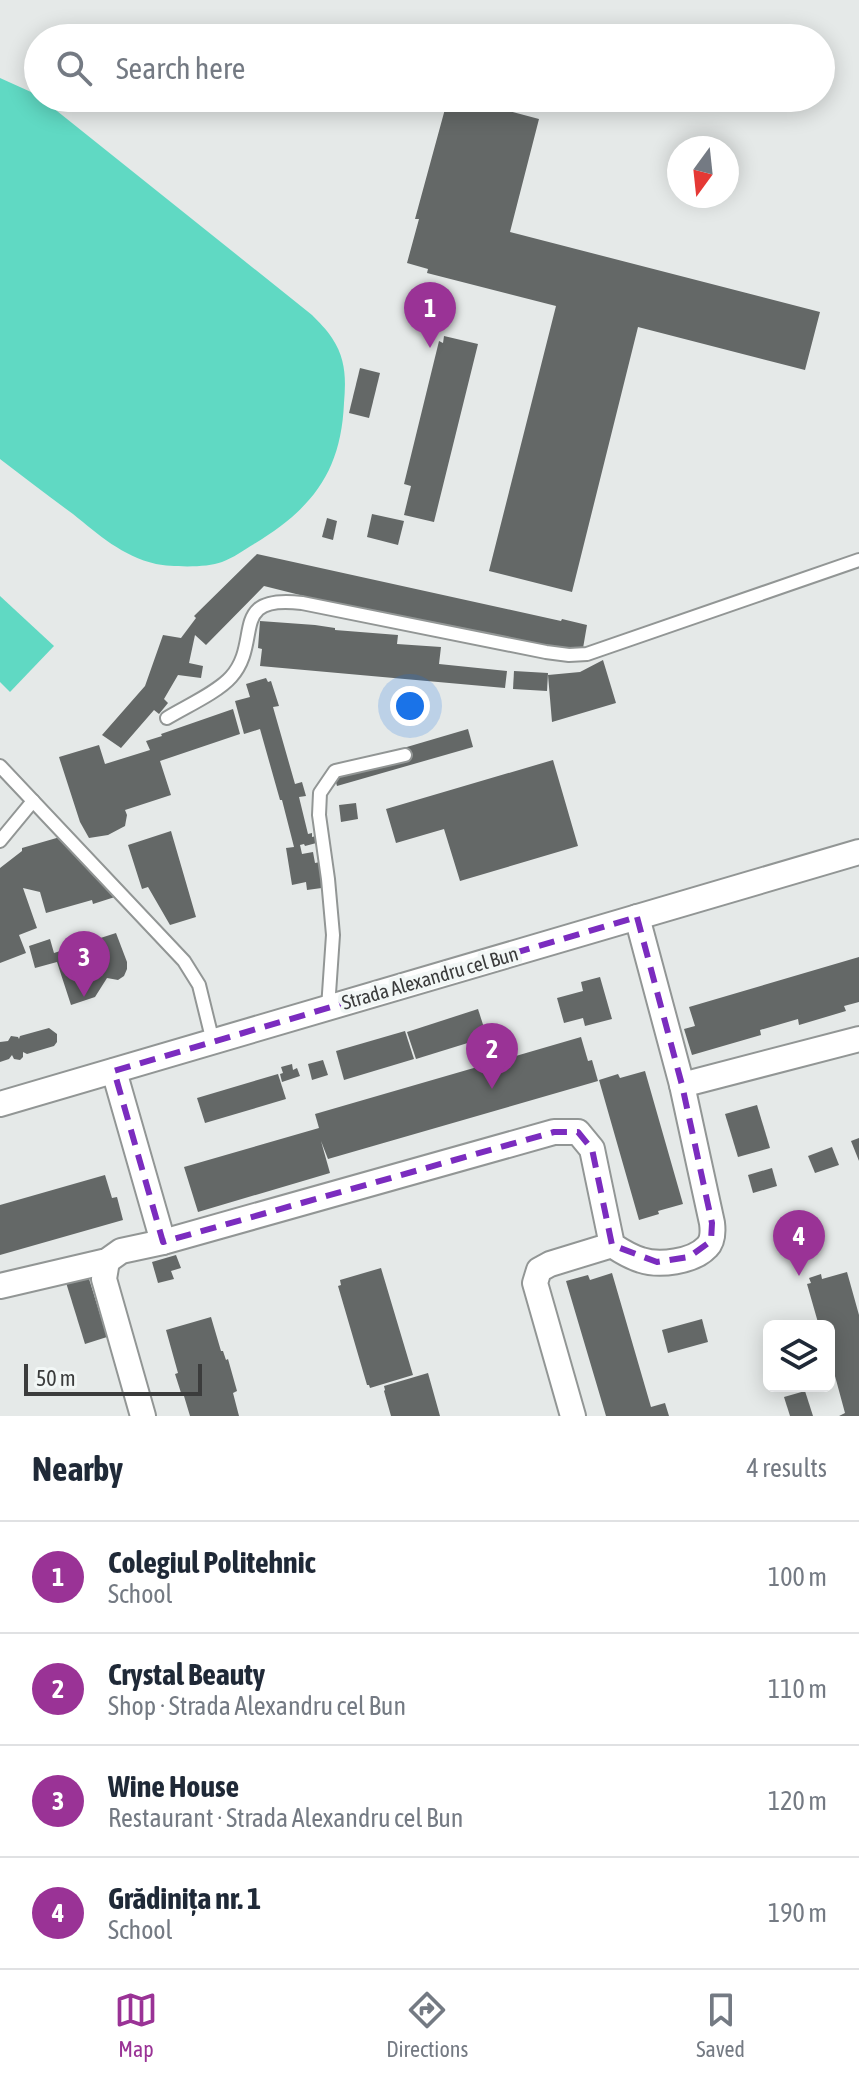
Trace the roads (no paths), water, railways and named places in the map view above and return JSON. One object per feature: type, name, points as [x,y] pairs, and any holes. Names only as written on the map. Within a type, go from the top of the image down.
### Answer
[{"type":"street","name":"Strada Alexandru cel Bun","points":[[0,1104],[859,852]]},
{"type":"street","points":[[573,1416],[535,1283],[539,1270],[612,1245],[642,1261],[657,1262],[689,1257],[706,1248],[711,1241],[712,1223],[682,1085],[637,917]]},
{"type":"street","points":[[682,1085],[859,1039]]},
{"type":"street","points":[[114,1071],[163,1242]]},
{"type":"street","points":[[0,1286],[107,1261],[121,1251],[163,1242],[554,1132],[578,1132],[592,1149],[612,1245]]},
{"type":"street","points":[[107,1261],[104,1279],[143,1416]]},
{"type":"lane","points":[[167,718],[231,677],[239,665],[253,616],[270,603],[302,603],[546,652],[587,654],[859,560]]},
{"type":"lane","points":[[328,1008],[333,935],[319,815],[320,793],[335,771],[405,755]]},
{"type":"lane","points":[[0,766],[184,961],[199,985],[213,1042]]},
{"type":"lane","points":[[0,841],[33,801]]},
{"type":"place","name":"Colegiul Politehnic","points":[[430,348]]},
{"type":"place","name":"Wine House","points":[[84,997]]},
{"type":"place","name":"Crystal Beauty","points":[[492,1089]]},
{"type":"place","name":"Grădinița nr. 1","points":[[799,1276]]}]
